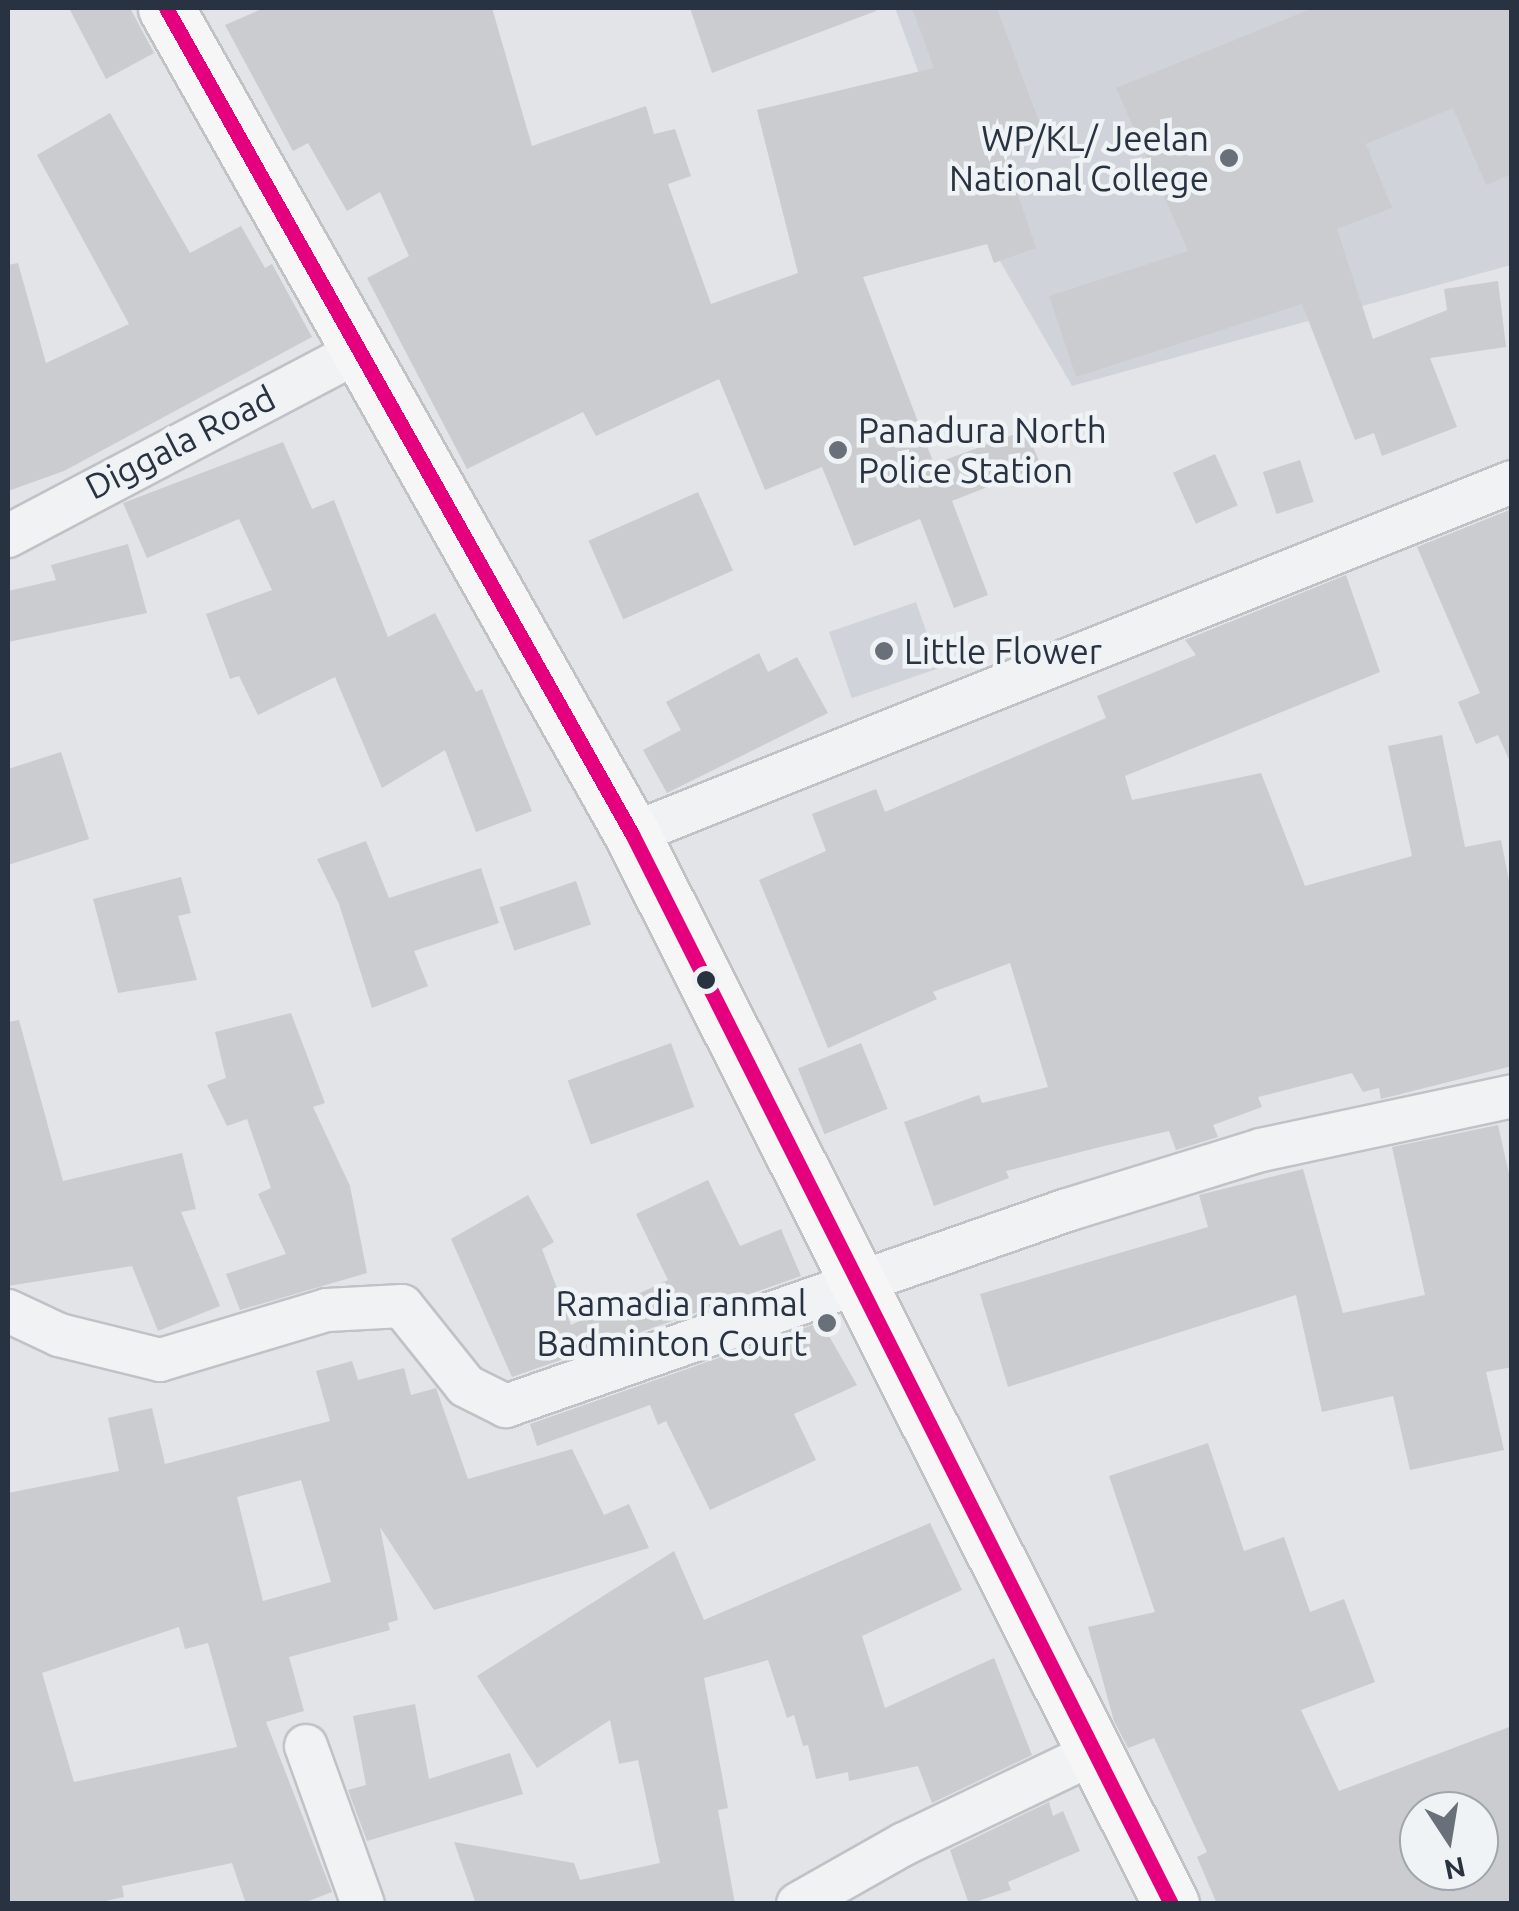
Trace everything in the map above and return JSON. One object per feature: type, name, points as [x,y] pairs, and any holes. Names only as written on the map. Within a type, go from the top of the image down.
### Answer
[{"type":"highway","points":[[166,8],[356,353],[632,834],[1170,1904]]},
{"type":"street","name":"Diggala Road","points":[[8,536],[356,353]]},
{"type":"street","points":[[632,834],[1512,482]]},
{"type":"street","points":[[8,1311],[59,1335],[160,1360],[327,1310],[402,1306],[466,1386],[506,1406],[856,1280],[1262,1150],[1512,1096]]},
{"type":"street","points":[[306,1746],[364,1904]]},
{"type":"street","points":[[798,1904],[904,1844],[1094,1753]]},
{"type":"shaded area","name":"WP/KL/ Jeelan National College","points":[[895,8],[1511,8],[1511,265],[1072,386],[966,202]]},
{"type":"shaded area","name":"Little Flower","points":[[916,602],[939,668],[852,698],[829,632]]},
{"type":"building","points":[[69,8],[130,8],[154,53],[106,79]]},
{"type":"building","points":[[264,8],[492,8],[532,146],[646,106],[654,134],[675,129],[691,176],[668,184],[711,304],[798,273],[757,110],[934,68],[912,8],[997,8],[1041,127],[1000,142],[1036,248],[994,263],[987,244],[863,277],[934,464],[1026,430],[1041,466],[952,501],[988,595],[954,608],[920,519],[854,546],[822,467],[765,490],[719,379],[596,436],[583,412],[467,469],[367,278],[409,256],[380,192],[347,211],[308,143],[293,151],[225,25]]},
{"type":"building","points":[[690,8],[875,8],[876,11],[712,73]]},
{"type":"building","points":[[1313,8],[1512,8],[1512,174],[1486,185],[1453,108],[1366,144],[1392,208],[1337,229],[1373,339],[1447,310],[1444,289],[1498,281],[1506,347],[1430,358],[1457,427],[1382,456],[1374,433],[1355,440],[1302,304],[1076,377],[1049,296],[1188,251],[1116,88]]},
{"type":"building","points":[[110,113],[190,253],[241,226],[265,268],[272,264],[312,337],[64,471],[8,491],[8,265],[18,263],[46,363],[129,324],[37,155]]},
{"type":"building","points":[[283,442],[312,509],[334,500],[388,637],[435,613],[476,692],[482,689],[532,811],[476,832],[445,750],[382,788],[335,677],[258,715],[239,676],[230,679],[206,614],[272,590],[239,519],[147,558],[123,503]]},
{"type":"building","points":[[1215,454],[1238,505],[1196,524],[1173,473]]},
{"type":"building","points":[[1300,460],[1314,502],[1277,514],[1263,472]]},
{"type":"building","points":[[698,492],[733,571],[623,619],[588,541]]},
{"type":"building","points":[[1512,509],[1512,766],[1498,735],[1476,744],[1458,702],[1480,693],[1417,547]]},
{"type":"building","points":[[128,544],[147,613],[8,642],[8,591],[56,580],[51,565]]},
{"type":"building","points":[[1346,575],[1380,672],[1125,776],[1132,800],[1261,773],[1305,886],[1412,856],[1388,746],[1442,735],[1465,847],[1501,840],[1512,896],[1512,1066],[1381,1099],[1379,1088],[1363,1092],[1352,1073],[1258,1097],[1262,1107],[1213,1125],[1218,1137],[1176,1150],[1169,1131],[1100,1147],[1006,1171],[1009,1178],[934,1206],[904,1122],[979,1095],[982,1103],[1048,1087],[1010,963],[933,992],[937,999],[828,1048],[759,880],[826,851],[812,814],[876,789],[885,812],[1106,718],[1097,696],[1196,655],[1185,640]]},
{"type":"building","points":[[759,653],[768,672],[797,657],[828,713],[667,793],[643,750],[681,730],[666,702]]},
{"type":"building","points":[[61,752],[89,839],[8,865],[8,769]]},
{"type":"building","points":[[366,841],[389,898],[481,868],[499,923],[414,951],[428,986],[372,1008],[339,904],[317,859]]},
{"type":"building","points":[[181,877],[191,913],[178,916],[197,980],[118,993],[93,899]]},
{"type":"building","points":[[576,881],[591,924],[514,951],[499,907]]},
{"type":"building","points":[[291,1013],[325,1103],[313,1107],[350,1186],[367,1273],[240,1310],[226,1274],[286,1254],[258,1194],[271,1188],[247,1119],[227,1126],[207,1085],[226,1078],[215,1032]]},
{"type":"building","points":[[19,1020],[63,1181],[182,1153],[196,1209],[181,1212],[220,1306],[158,1331],[132,1266],[8,1286],[8,1022]]},
{"type":"building","points":[[671,1043],[694,1107],[591,1145],[568,1081]]},
{"type":"building","points":[[861,1043],[888,1109],[825,1134],[798,1068]]},
{"type":"building","points":[[1498,1125],[1512,1187],[1512,1367],[1486,1372],[1504,1450],[1410,1470],[1393,1396],[1322,1412],[1296,1295],[1008,1387],[980,1294],[1208,1227],[1199,1195],[1303,1169],[1343,1313],[1425,1295],[1392,1147]]},
{"type":"building","points":[[708,1180],[740,1246],[781,1229],[801,1276],[512,1377],[451,1239],[528,1195],[554,1242],[542,1249],[571,1325],[668,1280],[636,1214]]},
{"type":"building","points":[[821,1322],[857,1385],[794,1414],[816,1460],[710,1510],[666,1421],[658,1425],[650,1405],[537,1446],[530,1424]]},
{"type":"building","points":[[352,1361],[358,1380],[404,1368],[411,1395],[436,1388],[468,1479],[572,1449],[604,1515],[629,1504],[649,1548],[434,1610],[380,1527],[398,1620],[388,1623],[390,1630],[289,1657],[304,1711],[266,1722],[332,1892],[301,1904],[246,1904],[232,1863],[122,1886],[124,1897],[91,1904],[8,1904],[8,1493],[119,1471],[108,1418],[152,1408],[165,1464],[330,1421],[316,1371]],"holes":[[[301,1480],[331,1582],[263,1601],[237,1497]],[[179,1627],[185,1649],[208,1643],[237,1747],[74,1782],[42,1673]]]},
{"type":"building","points":[[1208,1443],[1244,1551],[1284,1537],[1310,1612],[1344,1599],[1375,1682],[1301,1710],[1339,1791],[1512,1726],[1512,1904],[1217,1904],[1197,1857],[1207,1852],[1154,1738],[1128,1748],[1114,1721],[1088,1627],[1155,1612],[1109,1476]]},
{"type":"building","points":[[930,1523],[962,1590],[862,1636],[885,1708],[994,1658],[1032,1755],[932,1803],[918,1766],[849,1781],[848,1772],[816,1779],[808,1745],[803,1746],[794,1715],[787,1718],[768,1660],[704,1678],[728,1808],[718,1810],[735,1904],[476,1904],[454,1842],[574,1863],[580,1880],[660,1863],[638,1760],[619,1764],[610,1720],[537,1768],[477,1676],[674,1551],[704,1620]]},
{"type":"building","points":[[415,1704],[429,1779],[510,1753],[523,1794],[367,1841],[348,1790],[366,1785],[353,1716]]},
{"type":"building","points":[[1049,1802],[1053,1816],[1063,1811],[1080,1851],[1008,1882],[1011,1890],[969,1904],[950,1850]]},
{"type":"transit line","points":[[166,8],[632,834],[1171,1904]]},
{"type":"place","name":"WP/KL/ Jeelan National College","points":[[1229,158]]},
{"type":"place","name":"Panadura North Police Station","points":[[838,450]]},
{"type":"place","name":"Little Flower","points":[[884,651]]},
{"type":"place","name":"Ramadia ranmal Badminton Court","points":[[827,1323]]}]
